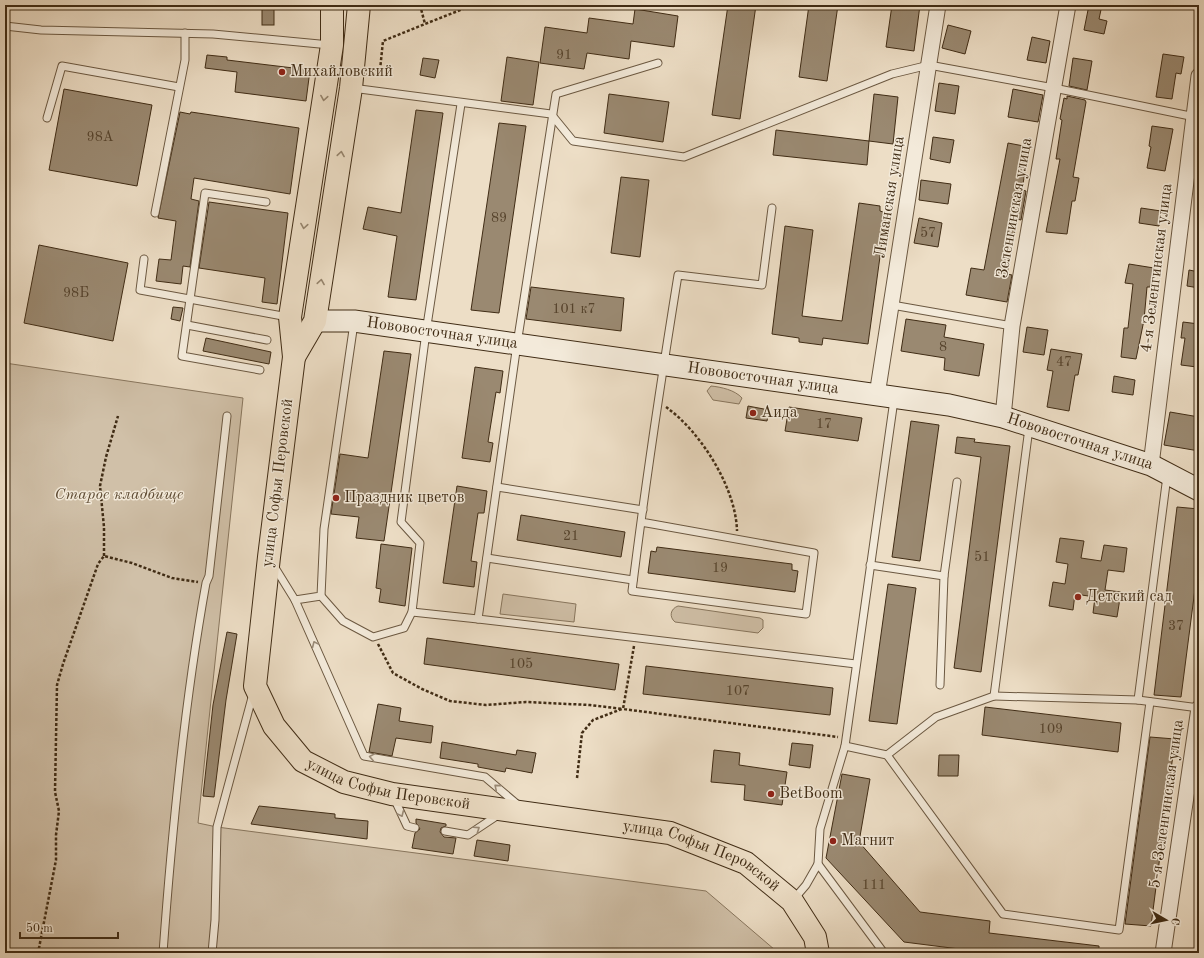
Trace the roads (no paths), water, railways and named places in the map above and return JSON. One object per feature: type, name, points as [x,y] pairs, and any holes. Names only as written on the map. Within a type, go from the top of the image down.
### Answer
[{"type":"main road","name":"улица Софьи Перовской","points":[[332,5],[332,45],[290,317],[294,357],[268,557],[255,686],[274,726],[303,761],[344,782],[392,794],[670,833],[746,863],[792,901],[815,937],[818,953]]},
{"type":"main road","name":"улица Софьи Перовской","points":[[294,357],[315,321],[352,78],[359,6]]},
{"type":"main road","points":[[332,45],[359,6]]},
{"type":"main road","points":[[290,317],[315,321]]},
{"type":"main road","name":"Нововосточная улица","points":[[315,321],[354,321],[949,405],[1003,417],[1159,469],[1199,490]]},
{"type":"street","name":"Лиманская улица","points":[[885,396],[892,305],[938,5]]},
{"type":"street","name":"Зеленгинская улица","points":[[1003,417],[1012,326],[1068,5]]},
{"type":"street","name":"4-я Зеленгинская улица","points":[[1159,469],[1199,76]]},
{"type":"street","name":"5-я Зеленгинская улица","points":[[1163,953],[1199,708]]},
{"type":"lane","points":[[5,26],[41,30],[185,33],[332,45]]},
{"type":"lane","points":[[154,213],[185,60],[185,33]]},
{"type":"lane","points":[[478,618],[517,344],[556,94],[658,63]]},
{"type":"lane","points":[[352,78],[461,104],[552,114],[573,141],[684,157],[892,74],[929,65],[1054,88],[1196,117]]},
{"type":"lane","points":[[47,118],[62,66],[179,87]]},
{"type":"lane","points":[[354,321],[324,528],[321,596],[343,621],[374,637],[404,628],[412,612],[420,542],[401,522],[426,332],[461,104]]},
{"type":"lane","points":[[260,370],[182,356],[205,193],[266,202]]},
{"type":"lane","points":[[641,522],[814,553],[806,614],[632,591],[633,580],[641,522],[643,510],[663,365],[678,275],[762,285],[772,208]]},
{"type":"lane","points":[[144,259],[140,290],[290,317]]},
{"type":"lane","points":[[892,305],[1012,326]]},
{"type":"lane","points":[[187,326],[267,340]]},
{"type":"lane","points":[[792,901],[806,885],[818,864],[820,829],[845,746],[870,565],[885,396]]},
{"type":"lane","points":[[163,953],[170,860],[191,676],[206,583],[210,576],[227,416]]},
{"type":"lane","points":[[994,696],[1029,425]]},
{"type":"lane","points":[[1138,700],[1159,469]]},
{"type":"lane","points":[[940,684],[944,576],[957,482]]},
{"type":"lane","points":[[497,487],[643,510]]},
{"type":"lane","points":[[268,557],[295,600],[364,756],[485,777],[516,811],[468,835],[445,831]]},
{"type":"lane","points":[[487,558],[633,580]]},
{"type":"lane","points":[[870,565],[944,576]]},
{"type":"lane","points":[[295,600],[321,596]]},
{"type":"lane","points":[[412,612],[478,618],[856,664]]},
{"type":"lane","points":[[212,953],[217,827],[255,686]]},
{"type":"lane","points":[[887,755],[936,717],[994,696],[1138,700],[1199,708]]},
{"type":"lane","points":[[845,746],[887,755],[1003,914],[1119,930],[1150,702]]},
{"type":"lane","points":[[392,794],[407,826],[415,828]]},
{"type":"lane","points":[[818,864],[884,953]]},
{"type":"place","name":"Михайловский","points":[[282,72]]},
{"type":"place","name":"Аида","points":[[753,413]]},
{"type":"place","name":"Праздник цветов","points":[[336,498]]},
{"type":"place","name":"Детский сад","points":[[1078,597]]},
{"type":"place","name":"BetBoom","points":[[771,794]]},
{"type":"place","name":"Магнит","points":[[833,841]]},
{"type":"park label","name":"Старое кладбище","points":[[119,495]]}]
